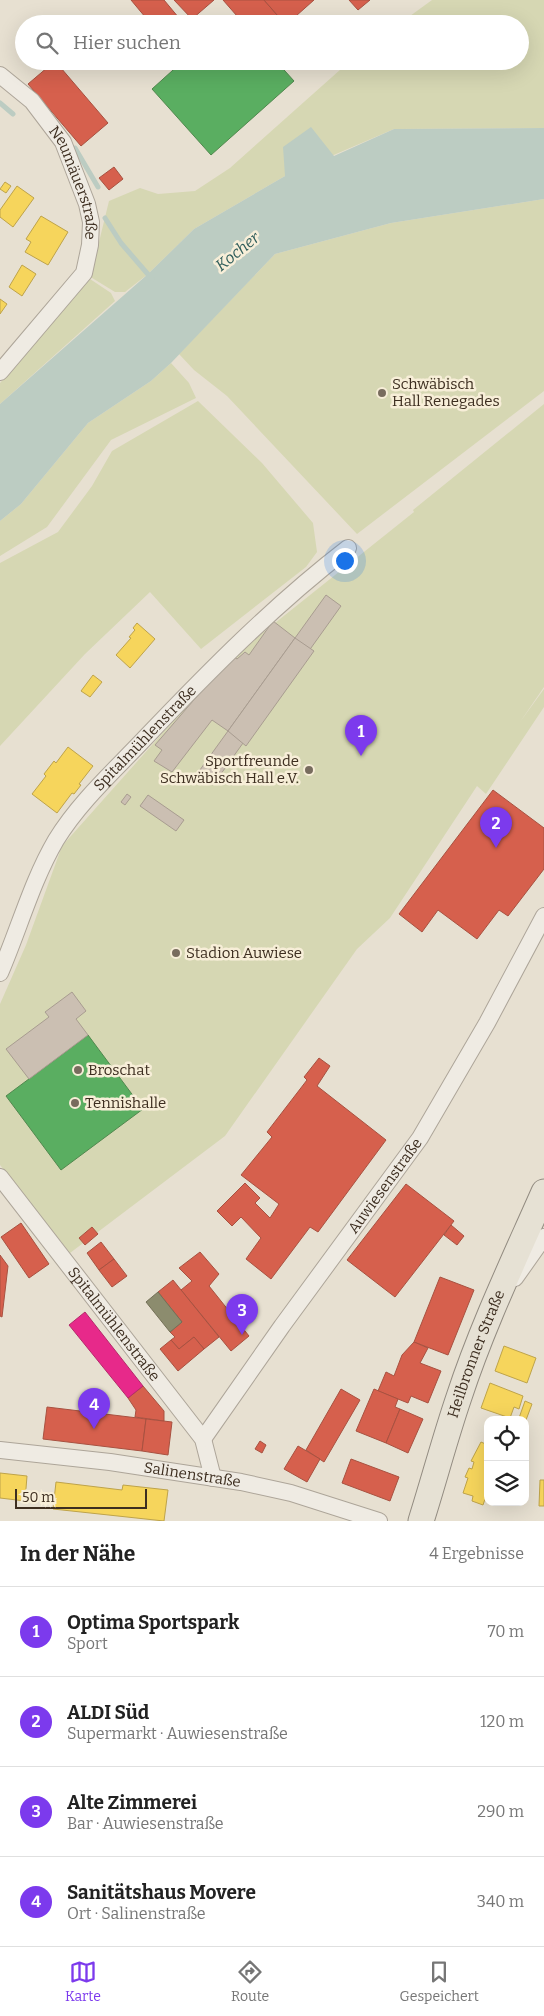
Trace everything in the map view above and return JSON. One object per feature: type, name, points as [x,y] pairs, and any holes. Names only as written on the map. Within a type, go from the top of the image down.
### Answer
[{"type":"main road","name":"Heilbronner Straße","points":[[421,1521],[459,1396],[520,1242],[544,1192]]},
{"type":"street","name":"Neumäuerstraße","points":[[0,75],[32,101],[63,142],[87,204],[91,222],[90,245],[84,273],[0,372]]},
{"type":"street","name":"Spitalmühlenstraße","points":[[0,973],[56,840],[83,803],[230,650],[316,572],[348,548]]},
{"type":"street","name":"Auwiesenstraße","points":[[203,1439],[282,1326],[420,1138],[487,1023],[544,916]]},
{"type":"street","name":"Spitalmühlenstraße","points":[[0,1177],[203,1439],[213,1478]]},
{"type":"street","points":[[493,1308],[544,1237]]},
{"type":"street","name":"Salinenstraße","points":[[0,1450],[110,1462],[241,1482],[291,1493],[379,1521]]},
{"type":"green space","points":[[432,0],[544,0],[544,128],[394,129],[285,176],[194,229],[148,274],[125,292],[115,292],[84,273],[99,242],[109,201],[140,188],[158,194],[195,191],[230,168],[340,70],[529,70],[529,15],[411,15]]},
{"type":"green space","name":"Schwäbisch Hall Renegades","points":[[544,199],[544,391],[357,534],[227,396],[194,370],[179,354],[275,254],[391,223]]},
{"type":"green space","points":[[90,279],[111,293],[115,301],[0,404],[0,383]]},
{"type":"green space","points":[[171,363],[189,383],[196,398],[111,440],[47,527],[0,556],[0,521],[21,504],[88,423],[151,381]]},
{"type":"green space","points":[[198,401],[262,463],[313,523],[317,552],[306,567],[201,649],[150,592],[85,654],[0,746],[0,563],[58,532],[92,486],[112,451]]},
{"type":"green space","name":"Sportfreunde Schwäbisch Hall e.V.","points":[[544,404],[544,687],[520,722],[544,689],[544,707],[486,794],[477,786],[390,918],[357,949],[225,1136],[70,1253],[0,1165],[0,1004],[26,945],[62,846],[225,663],[414,512],[413,510]]},
{"type":"water","name":"Kocher","points":[[311,127],[334,156],[394,129],[544,128],[544,199],[391,223],[275,254],[171,363],[151,381],[88,423],[21,504],[0,521],[0,404],[148,274],[194,229],[285,176],[283,147]]},
{"type":"building: Wohnen","points":[[5,182],[11,186],[6,193],[0,189]]},
{"type":"building: Wohnen","points":[[17,186],[34,198],[13,227],[0,217],[0,210]]},
{"type":"building: Wohnen","points":[[41,216],[68,232],[48,265],[25,252],[31,242],[26,239]]},
{"type":"building: Wohnen","points":[[22,265],[36,274],[22,296],[9,287]]},
{"type":"building: Wohnen","points":[[0,299],[7,304],[0,314]]},
{"type":"building: Wohnen","points":[[137,623],[155,639],[130,668],[116,655],[131,638],[129,637],[135,630],[133,628]]},
{"type":"building: Wohnen","points":[[93,675],[102,682],[90,697],[81,691]]},
{"type":"building: Wohnen","points":[[68,747],[93,766],[79,784],[81,785],[74,794],[72,793],[57,813],[32,794],[46,776],[44,774],[54,761],[56,763]]},
{"type":"building: Wohnen","points":[[504,1346],[536,1358],[527,1383],[495,1371]]},
{"type":"building: Wohnen","points":[[490,1383],[523,1396],[519,1409],[514,1407],[511,1416],[504,1416],[481,1408]]},
{"type":"building: Wohnen","points":[[525,1401],[532,1404],[528,1416],[520,1416]]},
{"type":"building: Wohnen","points":[[481,1442],[484,1443],[483,1505],[472,1501],[473,1496],[463,1493],[468,1478],[465,1477],[469,1468],[472,1469],[474,1462],[471,1461]]},
{"type":"building: Wohnen","points":[[0,1473],[27,1476],[25,1501],[0,1498]]},
{"type":"building: Wohnen","points":[[540,1480],[544,1480],[544,1506],[539,1506]]},
{"type":"building: Wohnen","points":[[56,1482],[122,1490],[123,1485],[168,1490],[164,1521],[53,1509]]},
{"type":"building: Handel","points":[[131,0],[164,0],[176,15],[144,15]]},
{"type":"building: Handel","points":[[174,0],[214,0],[197,15],[188,15]]},
{"type":"building: Handel","points":[[223,0],[264,0],[277,15],[236,15]]},
{"type":"building: Handel","points":[[264,0],[314,0],[297,15],[277,15]]},
{"type":"building: Handel","points":[[349,0],[370,0],[358,10]]},
{"type":"building: Handel","points":[[44,70],[63,70],[108,123],[81,146],[28,84]]},
{"type":"building: Handel","points":[[114,167],[123,179],[109,190],[99,178]]},
{"type":"building: Handel","points":[[493,790],[544,828],[544,869],[508,916],[499,910],[477,939],[438,910],[422,932],[399,914]]},
{"type":"building: Handel","points":[[319,1058],[330,1066],[317,1086],[386,1140],[318,1232],[310,1227],[271,1279],[246,1259],[261,1238],[241,1217],[232,1226],[217,1211],[245,1183],[260,1198],[255,1203],[270,1218],[279,1204],[241,1175],[272,1137],[267,1132],[307,1080],[304,1077]]},
{"type":"building: Handel","points":[[406,1184],[454,1221],[395,1297],[347,1260]]},
{"type":"building: Handel","points":[[21,1223],[49,1264],[29,1278],[1,1237]]},
{"type":"building: Handel","points":[[451,1225],[464,1236],[457,1245],[444,1235]]},
{"type":"building: Handel","points":[[92,1227],[98,1234],[85,1245],[79,1238]]},
{"type":"building: Handel","points":[[101,1242],[114,1259],[99,1270],[87,1253]]},
{"type":"building: Handel","points":[[200,1252],[219,1274],[209,1286],[249,1336],[231,1351],[181,1290],[192,1281],[179,1268]]},
{"type":"building: Handel","points":[[0,1255],[8,1266],[2,1317],[0,1316]]},
{"type":"building: Handel","points":[[114,1259],[127,1276],[112,1287],[99,1270]]},
{"type":"building: Handel","points":[[440,1277],[474,1290],[448,1355],[414,1342]]},
{"type":"building: Handel","points":[[173,1280],[219,1337],[204,1349],[194,1337],[179,1349],[171,1340],[175,1337],[170,1332],[182,1322],[158,1292]]},
{"type":"building: Handel","points":[[194,1337],[204,1349],[178,1371],[160,1349],[171,1340],[179,1349]]},
{"type":"building: Handel","points":[[414,1342],[428,1348],[420,1363],[441,1371],[428,1403],[411,1396],[408,1403],[378,1391],[386,1372],[394,1376],[402,1355]]},
{"type":"building: Handel","points":[[143,1386],[164,1411],[164,1421],[135,1417],[136,1410],[128,1398]]},
{"type":"building: Handel","points":[[341,1389],[360,1400],[324,1462],[306,1450]]},
{"type":"building: Handel","points":[[374,1389],[398,1399],[395,1407],[400,1409],[386,1443],[356,1431]]},
{"type":"building: Handel","points":[[47,1407],[146,1419],[142,1451],[43,1439]]},
{"type":"building: Handel","points":[[400,1409],[423,1419],[408,1453],[386,1443]]},
{"type":"building: Handel","points":[[146,1419],[172,1422],[168,1455],[142,1451]]},
{"type":"building: Handel","points":[[260,1441],[266,1445],[262,1453],[255,1449]]},
{"type":"building: Handel","points":[[298,1446],[320,1459],[307,1482],[284,1469]]},
{"type":"building: Handel","points":[[351,1459],[399,1477],[390,1501],[342,1483]]},
{"type":"building: Gesundheit","points":[[85,1312],[143,1386],[128,1398],[69,1325]]},
{"type":"building: Öffentlich","points":[[173,70],[284,70],[294,81],[211,155],[152,89]]},
{"type":"building: Öffentlich","name":"Tennishalle","points":[[88,1035],[143,1109],[61,1170],[6,1096]]},
{"type":"building: Industrie","points":[[158,1292],[182,1322],[170,1332],[146,1302]]},
{"type":"building: Sonstige","points":[[326,595],[341,606],[213,785],[197,774]]},
{"type":"building: Sonstige","points":[[273,621],[295,638],[228,731],[212,720],[172,772],[154,761],[162,750],[155,745],[234,657],[237,659],[245,652],[249,655]]},
{"type":"building: Sonstige","points":[[295,638],[314,651],[246,746],[228,731]]},
{"type":"building: Sonstige","points":[[127,794],[131,797],[125,805],[121,802]]},
{"type":"building: Sonstige","points":[[148,795],[184,820],[176,831],[140,806]]},
{"type":"building: Sonstige","points":[[72,992],[86,1011],[76,1019],[88,1035],[29,1079],[6,1049],[49,1017],[45,1012]]},
{"type":"waterway","points":[[0,103],[13,114]]},
{"type":"waterway","points":[[75,148],[98,187]]},
{"type":"waterway","points":[[105,218],[121,243],[152,279]]},
{"type":"place","name":"Schwäbisch Hall Renegades","points":[[382,393]]},
{"type":"place","name":"Optima Sportspark","points":[[361,756]]},
{"type":"place","name":"Sportfreunde Schwäbisch Hall e.V.","points":[[309,770]]},
{"type":"place","name":"ALDI Süd","points":[[496,848]]},
{"type":"place","name":"Stadion Auwiese","points":[[176,953]]},
{"type":"place","name":"Broschat","points":[[78,1070]]},
{"type":"place","name":"Tennishalle","points":[[75,1103]]},
{"type":"place","name":"Alte Zimmerei","points":[[242,1335]]},
{"type":"place","name":"Sanitätshaus Movere","points":[[94,1429]]}]
